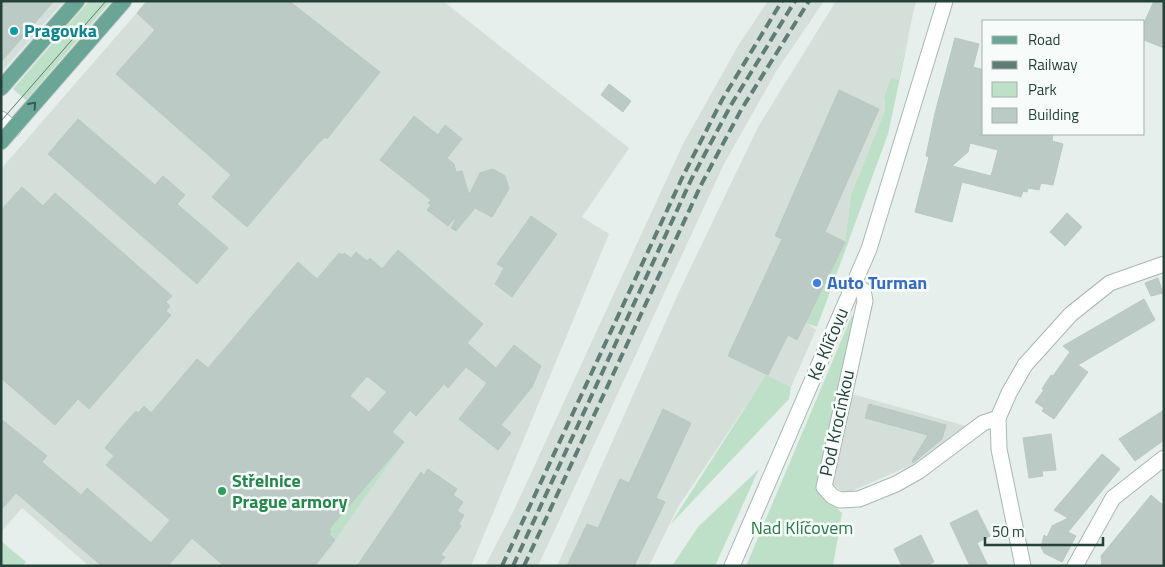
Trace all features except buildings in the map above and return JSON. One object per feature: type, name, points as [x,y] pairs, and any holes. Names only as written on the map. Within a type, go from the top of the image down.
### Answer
[{"type":"main road","points":[[1,88],[76,1]]},
{"type":"main road","points":[[1,142],[7,124],[124,1]]},
{"type":"street","name":"Ke Klíčovu","points":[[732,566],[853,285],[881,215],[945,1]]},
{"type":"street","points":[[1023,566],[999,449],[998,418],[1026,365],[1071,314],[1110,283],[1164,264]]},
{"type":"street","name":"Pod Krocínkou","points":[[853,285],[862,290],[865,301],[824,487],[832,496],[840,500],[859,500],[896,484],[919,471],[983,423],[998,418]]},
{"type":"street","points":[[1075,566],[1113,498],[1164,458]]},
{"type":"shaded area","name":"Pragovka","points":[[1,1],[64,1],[1,73]]},
{"type":"shaded area","points":[[147,1],[443,1],[629,148],[582,217],[609,234],[471,566],[89,566],[22,508],[1,532],[1,169]]},
{"type":"shaded area","points":[[768,1],[824,1],[777,70],[724,164],[538,566],[485,566],[515,508],[683,144],[738,46]]},
{"type":"shaded area","points":[[836,1],[916,1],[898,80],[891,79],[884,96],[885,110],[851,195],[845,242],[806,323],[816,330],[791,387],[766,376],[678,507],[649,566],[557,566],[678,294],[758,127]]},
{"type":"shaded area","points":[[852,394],[966,426],[912,465],[845,494],[832,483]]},
{"type":"green space","points":[[89,1],[111,1],[26,100],[13,89]]},
{"type":"green space","points":[[911,26],[888,134],[817,327],[805,323],[845,242],[851,195],[885,110],[884,96],[891,78],[898,80]]},
{"type":"green space","name":"Nad Klíčovem","points":[[852,315],[855,324],[816,487],[842,513],[833,566],[746,566]]},
{"type":"green space","points":[[766,375],[791,387],[789,399],[670,525]]},
{"type":"green space","points":[[404,442],[335,540],[329,534],[331,532],[329,529]]},
{"type":"green space","points":[[759,469],[715,566],[672,566],[698,527]]},
{"type":"green space","points":[[1,541],[26,562],[22,566],[1,566]]},
{"type":"tram line","points":[[1,121],[106,1]]},
{"type":"railway","points":[[502,566],[683,176],[722,100],[782,1]]},
{"type":"railway","points":[[513,566],[691,180],[731,105],[795,1]]},
{"type":"railway","points":[[524,566],[701,185],[741,110],[809,1]]},
{"type":"place","name":"Pragovka","points":[[14,31]]},
{"type":"place","name":"Auto Turman","points":[[817,283]]},
{"type":"place","name":"Střelnice Prague armory","points":[[222,491]]}]
